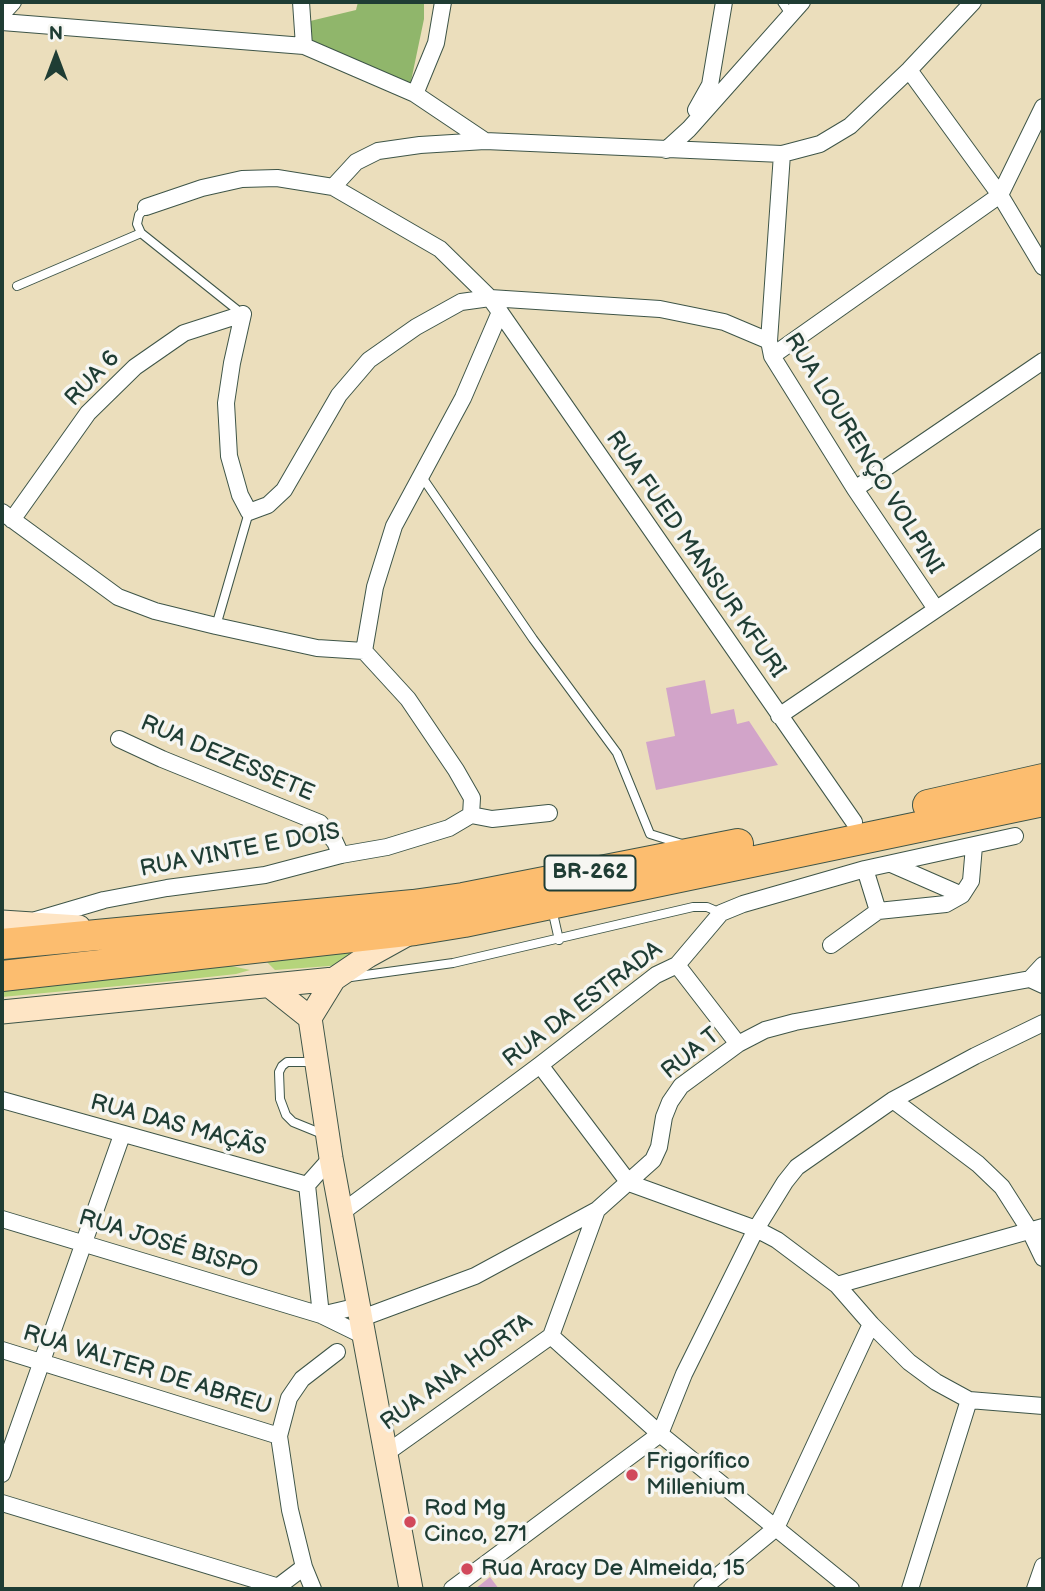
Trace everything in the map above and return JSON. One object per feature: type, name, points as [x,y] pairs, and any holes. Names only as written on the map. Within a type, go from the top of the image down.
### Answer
[{"type":"highway","name":"BR-262","points":[[6,929],[131,932],[463,898],[854,822],[1043,779]]},
{"type":"highway","name":"BR-262","points":[[2,976],[415,930],[551,905],[1043,801]]},
{"type":"main road","points":[[411,1589],[329,1147],[310,1018],[334,979],[415,930]]},
{"type":"main road","points":[[2,1012],[334,979]]},
{"type":"main road","points":[[271,987],[310,1018]]},
{"type":"street","points":[[2,14],[13,2]]},
{"type":"street","points":[[301,2],[304,46]]},
{"type":"street","points":[[415,94],[436,43],[443,2]]},
{"type":"street","points":[[689,128],[691,118],[710,85],[724,2]]},
{"type":"street","points":[[666,150],[689,128],[786,8],[802,2]]},
{"type":"street","points":[[146,207],[202,188],[242,179],[277,178],[333,187],[356,162],[378,151],[420,145],[485,141],[782,154],[820,144],[850,126],[909,70],[973,2]]},
{"type":"street","points":[[2,22],[304,46],[415,94],[485,141]]},
{"type":"street","points":[[909,70],[1000,195],[1043,267]]},
{"type":"street","points":[[770,349],[1000,195],[1043,107]]},
{"type":"street","points":[[770,349],[782,154]]},
{"type":"street","name":"RUA FUED MANSUR KFURI","points":[[333,187],[440,249],[490,298],[854,822]]},
{"type":"street","name":"RUA LOURENÇO VOLPINI","points":[[248,512],[268,505],[284,489],[339,395],[369,360],[416,327],[461,302],[490,298],[660,309],[723,322],[770,349],[855,489],[936,609]]},
{"type":"street","points":[[364,651],[375,587],[394,526],[463,398],[500,312]]},
{"type":"street","points":[[243,314],[226,403],[229,456],[240,495],[248,512]]},
{"type":"street","name":"RUA 6","points":[[7,516],[88,413],[135,367],[184,333],[243,314]]},
{"type":"street","points":[[855,489],[1043,361]]},
{"type":"street","points":[[7,516],[118,597],[155,611],[317,648],[364,651],[408,699],[456,770],[472,798],[471,815],[492,819],[549,813]]},
{"type":"street","points":[[779,716],[1043,537]]},
{"type":"street","name":"RUA DEZESSETE","points":[[120,739],[162,759],[320,823],[335,842],[341,855]]},
{"type":"street","name":"RUA VINTE E DOIS","points":[[6,929],[129,895],[265,875],[341,855],[387,847],[449,828],[471,815]]},
{"type":"street","name":"RUA DA ESTRADA","points":[[341,1213],[656,975],[677,965],[721,913],[743,904],[865,869],[1015,836]]},
{"type":"street","points":[[831,945],[878,911],[946,904],[962,895],[971,881],[974,846]]},
{"type":"street","points":[[891,864],[962,895]]},
{"type":"street","points":[[865,869],[878,911]]},
{"type":"street","points":[[677,965],[738,1044]]},
{"type":"street","points":[[1036,982],[1043,965]]},
{"type":"street","name":"RUA T","points":[[362,1320],[475,1276],[597,1210],[653,1160],[659,1147],[667,1109],[681,1086],[738,1044],[765,1030],[795,1022],[1036,982]]},
{"type":"street","points":[[452,1589],[660,1434],[684,1374],[756,1229],[797,1167],[893,1100],[1043,1023]]},
{"type":"street","points":[[540,1065],[629,1183],[756,1229],[777,1240],[837,1285],[909,1362],[936,1382],[969,1399],[1043,1406]]},
{"type":"street","name":"RUA DAS MAÇÃS","points":[[2,1100],[307,1185]]},
{"type":"street","points":[[893,1100],[978,1164],[1002,1187],[1037,1229],[1043,1258]]},
{"type":"street","points":[[2,1474],[122,1135]]},
{"type":"street","points":[[321,1315],[307,1185],[329,1147]]},
{"type":"street","name":"RUA ANA HORTA","points":[[385,1454],[551,1336],[597,1210]]},
{"type":"street","name":"RUA JOSÉ BISPO","points":[[2,1219],[321,1315],[362,1320]]},
{"type":"street","points":[[837,1285],[1037,1229]]},
{"type":"street","name":"RUA JOSÉ BISPO","points":[[321,1315],[362,1320]]},
{"type":"street","points":[[702,1589],[776,1528],[871,1324]]},
{"type":"street","points":[[551,1336],[660,1434],[851,1589]]},
{"type":"street","name":"RUA VALTER DE ABREU","points":[[2,1350],[279,1436]]},
{"type":"street","points":[[313,1589],[304,1567],[290,1510],[279,1436],[289,1398],[302,1379],[337,1352]]},
{"type":"street","points":[[910,1589],[969,1399]]},
{"type":"street","points":[[2,1503],[277,1588],[304,1567]]},
{"type":"street","points":[[1035,1589],[1043,1566]]},
{"type":"lane","points":[[146,207],[139,215],[137,224],[141,233],[243,314]]},
{"type":"lane","points":[[17,286],[141,233]]},
{"type":"lane","points":[[422,477],[533,639],[617,753],[650,834],[703,852]]},
{"type":"lane","points":[[216,626],[248,512]]},
{"type":"lane","points":[[551,905],[559,940]]},
{"type":"lane","points":[[334,979],[453,963],[694,906],[707,907],[721,913]]},
{"type":"lane","points":[[316,1062],[287,1062],[282,1066],[279,1072],[281,1099],[286,1115],[329,1147]]},
{"type":"green space","points":[[358,2],[424,2],[424,19],[410,86],[307,44],[306,22],[356,10]]},
{"type":"green space","points":[[344,947],[351,955],[343,965],[275,970],[263,958]]},
{"type":"green space","points":[[213,962],[250,970],[172,981],[2,997],[2,983]]},
{"type":"building","points":[[705,680],[711,714],[734,709],[737,724],[749,721],[778,765],[656,790],[646,742],[675,736],[666,688]]},
{"type":"building","points":[[490,1577],[499,1589],[475,1589]]},
{"type":"place","name":"Frigorífico Millenium","points":[[632,1475]]},
{"type":"place","name":"Rod Mg Cinco, 271","points":[[410,1522]]},
{"type":"place","name":"Rua Aracy De Almeida, 15","points":[[467,1569]]}]
